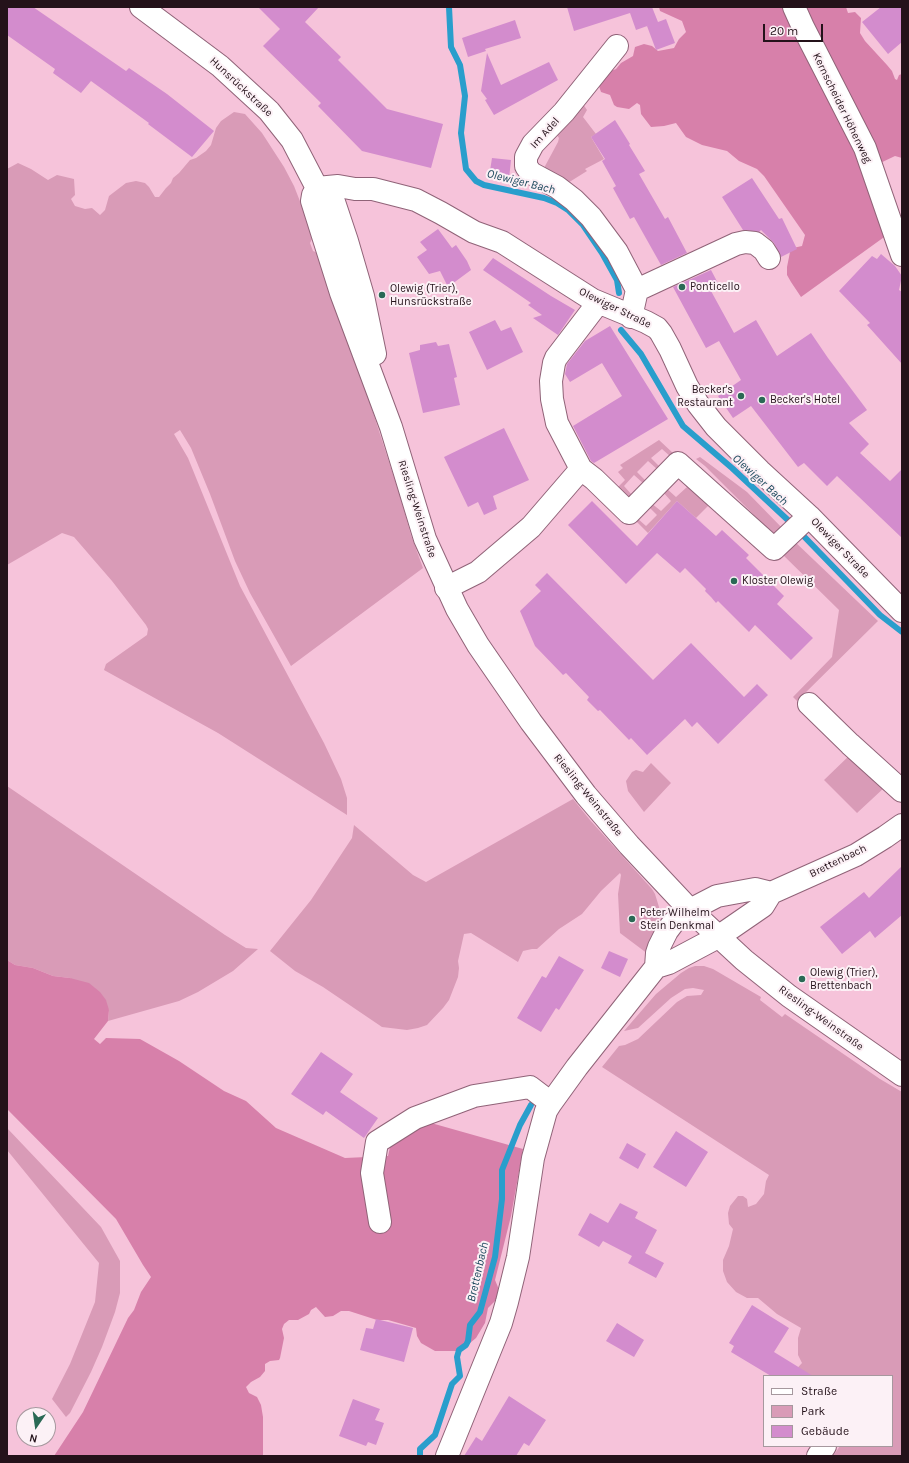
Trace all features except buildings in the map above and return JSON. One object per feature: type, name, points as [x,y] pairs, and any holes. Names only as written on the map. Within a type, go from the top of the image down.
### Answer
[{"type":"street","name":"Hunsrückstraße","points":[[141,7],[220,66],[269,111],[292,140],[317,188]]},
{"type":"street","name":"Kernscheider Höhenweg","points":[[794,7],[819,60],[865,148],[902,255]]},
{"type":"street","name":"Im Adel","points":[[617,46],[564,112],[533,144],[526,157],[526,166],[531,173],[566,193],[591,217],[617,252],[637,290]]},
{"type":"street","name":"Olewiger Straße","points":[[317,188],[338,186],[355,189],[373,189],[416,200],[474,232],[502,242],[598,303],[646,322],[657,328],[670,349],[687,386],[698,404],[716,427],[749,460],[800,524],[902,611]]},
{"type":"street","name":"Riesling-Weinstraße","points":[[317,188],[332,196],[348,241],[362,296],[391,427],[425,539],[446,588],[478,645],[502,681],[586,796],[629,845],[690,910],[744,960],[789,996],[902,1075]]},
{"type":"street","points":[[631,316],[637,290],[736,244],[745,242],[755,243],[764,250],[769,258]]},
{"type":"street","points":[[598,303],[556,358],[551,381],[552,400],[557,423],[581,469],[594,479],[629,513],[678,463],[774,549],[800,524]]},
{"type":"street","points":[[446,588],[478,572],[531,527],[581,469]]},
{"type":"street","points":[[809,704],[850,744],[902,791]]},
{"type":"street","name":"Brettenbach","points":[[771,892],[856,855],[902,825]]},
{"type":"street","points":[[447,1456],[501,1323],[518,1257],[533,1158],[546,1111],[576,1067],[656,967],[669,963],[718,937],[763,906],[771,892],[755,889],[730,893],[717,896],[690,910],[673,923],[667,932],[657,953],[656,967]]},
{"type":"street","points":[[380,1222],[372,1173],[377,1142],[415,1118],[474,1096],[530,1087],[551,1103]]},
{"type":"street","points":[[818,1456],[824,1447]]},
{"type":"green space","points":[[583,104],[587,110],[583,117],[596,134],[591,137],[604,159],[585,169],[587,171],[563,186],[544,168],[559,138],[553,130]]},
{"type":"green space","points":[[234,112],[245,114],[262,133],[284,167],[294,186],[312,239],[310,243],[313,251],[320,254],[336,298],[400,496],[411,535],[423,568],[291,666],[250,593],[235,561],[191,448],[180,430],[174,434],[188,458],[240,586],[324,743],[341,779],[347,798],[347,815],[218,733],[104,670],[106,664],[147,635],[148,629],[112,581],[74,537],[62,533],[7,565],[7,169],[18,163],[48,180],[57,175],[74,179],[75,195],[71,199],[75,206],[85,209],[92,208],[100,215],[105,210],[109,196],[126,183],[136,181],[145,183],[155,197],[159,197],[171,183],[173,178],[190,160],[206,151],[211,145],[216,128],[221,121]]},
{"type":"green space","points":[[659,440],[674,454],[671,457],[662,449],[651,458],[661,468],[658,470],[648,461],[637,472],[647,482],[644,484],[634,475],[624,486],[632,495],[628,499],[616,489],[625,480],[618,472],[623,468],[620,465]]},
{"type":"green space","points":[[700,457],[747,492],[785,531],[777,538],[705,466],[696,459]]},
{"type":"green space","points":[[684,476],[713,501],[696,518],[677,501],[648,533],[635,520],[637,518],[646,526],[657,515],[648,506],[651,503],[661,511],[671,501],[663,492],[666,488],[676,497],[687,487],[680,480]]},
{"type":"green space","points":[[793,540],[878,621],[797,701],[793,697],[832,657],[839,610],[780,552]]},
{"type":"green space","points":[[852,753],[885,787],[857,813],[824,780]]},
{"type":"green space","points":[[651,763],[671,783],[644,812],[628,791],[626,781],[632,772],[636,770],[643,772]]},
{"type":"green space","points":[[7,786],[225,935],[246,948],[258,949],[233,971],[198,992],[179,1001],[108,1021],[109,1010],[70,978],[53,976],[33,968],[15,965],[7,960]]},
{"type":"green space","points":[[573,799],[655,894],[659,907],[659,919],[658,927],[648,954],[620,933],[618,894],[620,873],[601,891],[582,914],[559,929],[537,949],[523,951],[518,962],[471,933],[464,934],[458,961],[458,977],[449,1000],[427,1025],[418,1028],[407,1030],[382,1027],[323,987],[295,971],[270,951],[311,900],[352,838],[354,825],[413,875],[426,882]]},
{"type":"green space","points":[[704,966],[713,969],[761,997],[760,1000],[782,1017],[785,1014],[880,1079],[902,1092],[902,1456],[833,1456],[839,1447],[893,1447],[893,1375],[791,1375],[802,1363],[798,1355],[798,1338],[801,1328],[777,1314],[758,1298],[747,1298],[736,1292],[727,1282],[723,1271],[723,1260],[729,1246],[733,1229],[729,1224],[728,1213],[730,1206],[738,1196],[743,1196],[747,1199],[748,1207],[756,1204],[764,1194],[766,1181],[769,1175],[602,1067],[619,1046],[638,1039],[677,1002],[687,996],[701,995],[704,990],[693,988],[685,989],[671,998],[638,1028],[624,1031],[656,994],[689,968]]},
{"type":"green space","points":[[7,1128],[101,1227],[120,1261],[120,1293],[115,1312],[91,1372],[70,1413],[66,1417],[52,1399],[70,1364],[95,1302],[99,1263],[7,1150]]},
{"type":"shaded area","points":[[659,7],[846,7],[848,13],[855,12],[861,18],[860,33],[865,41],[892,71],[895,79],[897,80],[899,75],[902,74],[902,158],[895,156],[876,165],[887,235],[801,297],[787,275],[787,267],[790,252],[793,248],[802,246],[805,235],[764,176],[757,169],[739,161],[727,151],[702,145],[686,137],[676,123],[651,127],[641,114],[640,105],[637,103],[629,109],[617,107],[614,105],[610,95],[601,92],[599,79],[606,73],[616,69],[621,63],[633,56],[635,47],[644,44],[652,46],[658,51],[674,48],[679,39],[686,32],[682,21],[660,11]]},
{"type":"shaded area","points":[[7,960],[15,965],[33,968],[53,976],[70,978],[89,983],[100,992],[106,1000],[109,1010],[108,1021],[94,1039],[100,1044],[106,1038],[140,1039],[179,1061],[224,1091],[246,1101],[276,1128],[345,1158],[388,1156],[390,1147],[424,1121],[523,1149],[511,1216],[495,1280],[500,1292],[496,1300],[488,1308],[485,1323],[476,1338],[464,1348],[456,1351],[435,1351],[421,1343],[417,1336],[416,1328],[388,1320],[377,1320],[349,1311],[341,1311],[333,1316],[325,1317],[316,1307],[311,1310],[309,1314],[298,1320],[289,1320],[284,1324],[282,1329],[284,1338],[279,1360],[270,1361],[265,1364],[265,1371],[260,1377],[246,1387],[249,1393],[257,1397],[261,1405],[263,1417],[263,1456],[54,1456],[83,1412],[128,1318],[134,1310],[141,1292],[151,1277],[116,1219],[7,1109]]},
{"type":"waterway","name":"Olewiger Bach","points":[[449,7],[451,47],[460,65],[465,96],[461,133],[466,169],[476,181],[484,185],[544,198],[557,203],[568,210],[583,225],[602,253],[617,280],[619,293]]},
{"type":"waterway","name":"Olewiger Bach","points":[[621,330],[641,354],[683,426],[732,468],[790,522],[880,615],[902,632]]},
{"type":"waterway","name":"Brettenbach","points":[[420,1456],[420,1449],[435,1435],[452,1384],[460,1376],[457,1357],[459,1350],[466,1345],[470,1325],[480,1312],[495,1257],[502,1199],[502,1170],[520,1125],[531,1105]]},
{"type":"place","name":"Ponticello","points":[[682,287]]},
{"type":"place","name":"Olewig (Trier), Hunsrückstraße","points":[[382,295]]},
{"type":"place","name":"Becker's Restaurant","points":[[741,396]]},
{"type":"place","name":"Becker's Hotel","points":[[762,400]]},
{"type":"place","name":"Kloster Olewig","points":[[734,581]]},
{"type":"place","name":"Peter Wilhelm Stein Denkmal","points":[[632,919]]},
{"type":"place","name":"Olewig (Trier), Brettenbach","points":[[802,979]]}]
